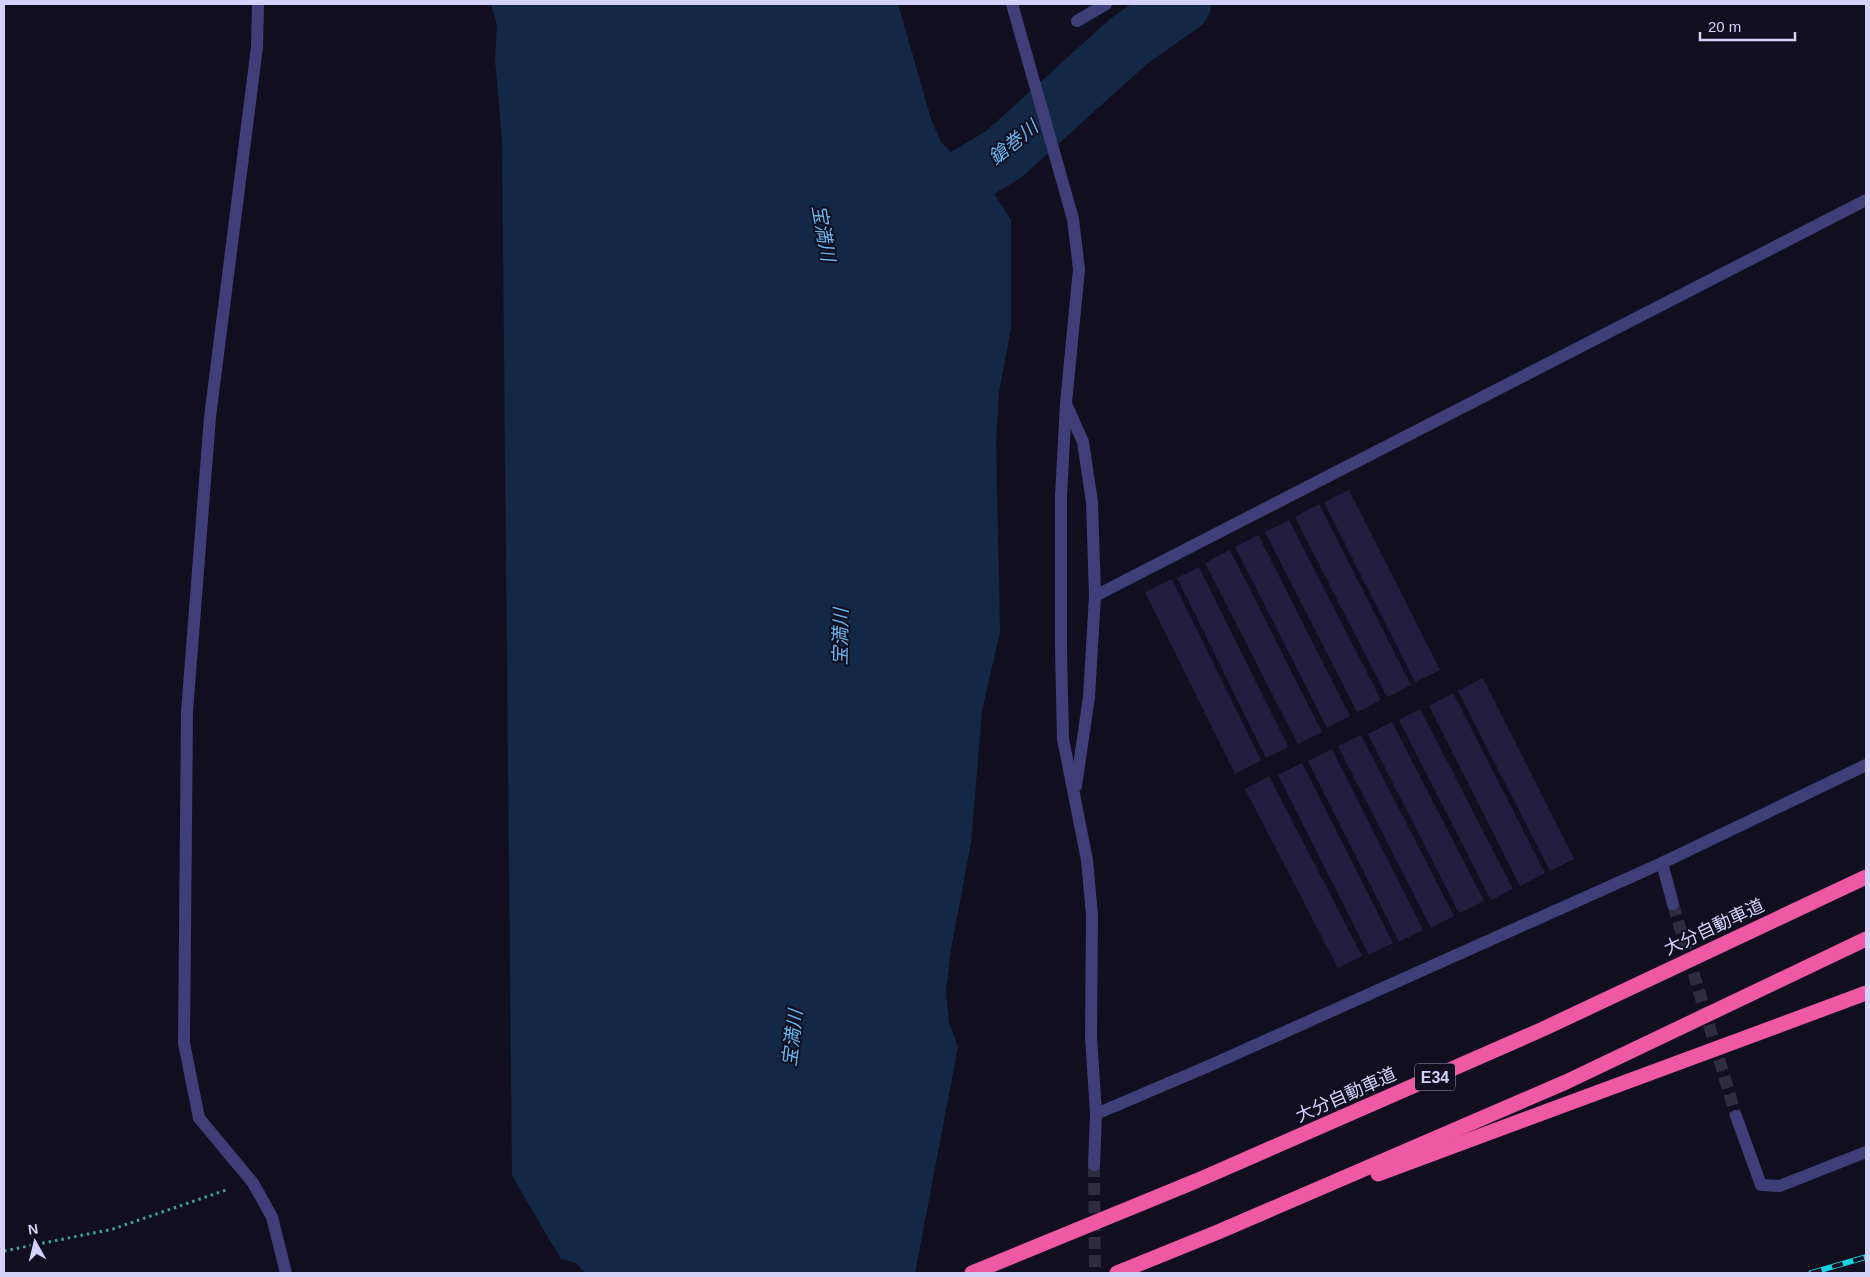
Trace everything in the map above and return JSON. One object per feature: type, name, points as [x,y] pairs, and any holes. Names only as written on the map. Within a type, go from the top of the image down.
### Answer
[{"type":"highway","name":"大分自動車道","points":[[972,1273],[998,1264],[1196,1181],[1543,1029],[1866,876]]},
{"type":"highway","points":[[1117,1273],[1218,1232],[1566,1082],[1866,939]]},
{"type":"highway","points":[[1218,1232],[1866,993]]},
{"type":"street","points":[[258,4],[257,47],[210,417],[187,712],[184,1042],[199,1118],[253,1183],[272,1217],[286,1273]]},
{"type":"street","points":[[1012,4],[1073,219],[1079,269],[1066,403],[1061,496],[1063,739],[1088,860],[1091,906],[1091,1038],[1096,1114],[1094,1165]]},
{"type":"street","points":[[1077,21],[1106,4]]},
{"type":"street","points":[[1095,596],[1866,200]]},
{"type":"street","points":[[1066,403],[1083,442],[1092,502],[1095,596],[1089,697],[1074,798]]},
{"type":"street","points":[[1096,1114],[1211,1065],[1662,862],[1866,765]]},
{"type":"street","points":[[1662,862],[1673,904]]},
{"type":"street","points":[[1736,1116],[1761,1185],[1780,1186],[1866,1152]]},
{"type":"path","points":[[4,1251],[113,1229],[235,1187]]},
{"type":"water","name":"宝満川","points":[[491,4],[898,4],[931,119],[941,142],[951,152],[963,145],[1011,220],[1011,328],[999,392],[996,441],[1000,632],[982,711],[971,843],[951,949],[946,991],[949,1023],[958,1047],[915,1273],[585,1273],[576,1263],[561,1259],[512,1176],[502,139],[495,59],[497,26]]},
{"type":"building","points":[[1349,490],[1440,670],[1415,682],[1324,502]]},
{"type":"building","points":[[1319,504],[1411,685],[1387,697],[1295,517]]},
{"type":"building","points":[[1289,520],[1381,700],[1357,712],[1265,532]]},
{"type":"building","points":[[1258,535],[1350,716],[1327,728],[1235,547]]},
{"type":"building","points":[[1230,550],[1322,732],[1298,744],[1205,563]]},
{"type":"building","points":[[1199,567],[1288,747],[1266,758],[1177,578]]},
{"type":"building","points":[[1172,579],[1261,760],[1235,774],[1145,592]]},
{"type":"building","points":[[1483,678],[1574,859],[1550,871],[1458,691]]},
{"type":"building","points":[[1453,693],[1545,873],[1520,886],[1429,706]]},
{"type":"building","points":[[1420,709],[1513,889],[1491,900],[1399,720]]},
{"type":"building","points":[[1392,722],[1484,901],[1459,913],[1368,734]]},
{"type":"building","points":[[1361,735],[1454,916],[1431,928],[1338,746]]},
{"type":"building","points":[[1332,749],[1423,930],[1399,942],[1308,761]]},
{"type":"building","points":[[1302,763],[1393,943],[1369,955],[1278,775]]},
{"type":"building","points":[[1269,776],[1362,956],[1338,968],[1245,789]]},
{"type":"waterway","name":"鎗巻川","points":[[910,211],[1004,154],[1129,41],[1182,4]]},
{"type":"tunnel","points":[[1673,904],[1736,1116]]},
{"type":"tunnel","points":[[1094,1165],[1095,1273]]},
{"type":"railway","points":[[1811,1273],[1866,1257]]}]
